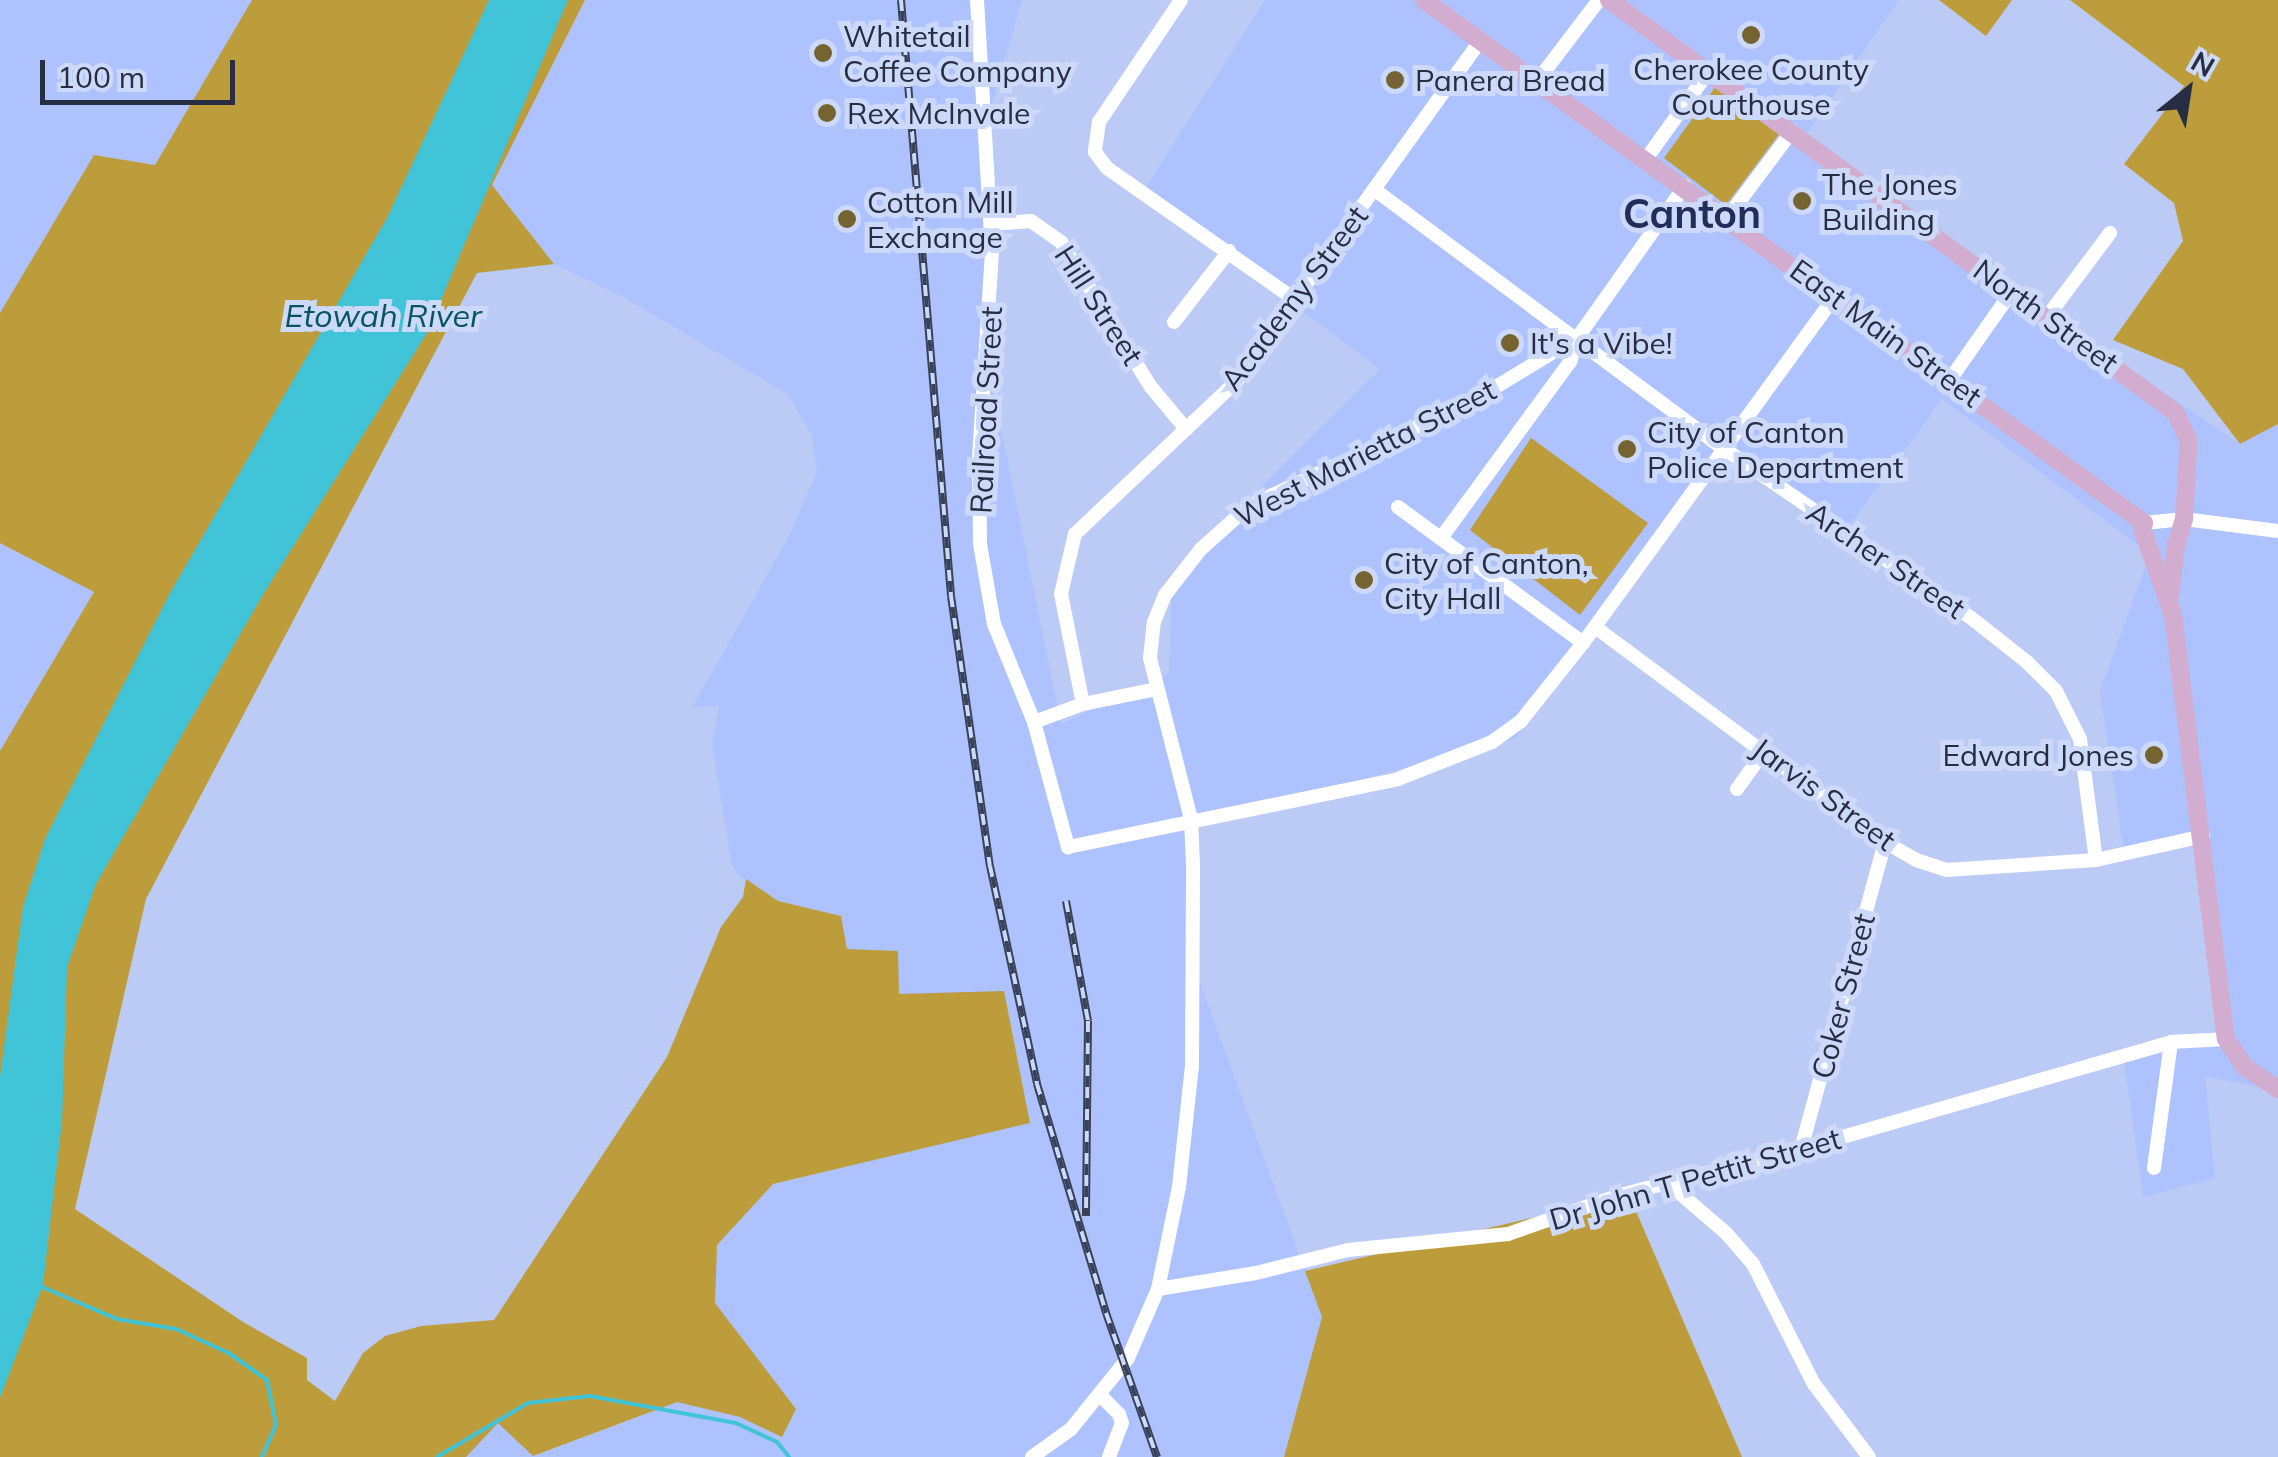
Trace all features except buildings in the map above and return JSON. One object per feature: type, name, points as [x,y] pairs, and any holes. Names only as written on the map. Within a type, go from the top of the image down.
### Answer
[{"type":"main road","name":"East Main Street","points":[[1424,0],[1686,186],[2144,523]]},
{"type":"main road","name":"North Street","points":[[1609,0],[2167,405],[2188,439],[2184,519]]},
{"type":"main road","points":[[2184,519],[2176,545],[2170,597],[2226,1039],[2245,1067],[2278,1089]]},
{"type":"main road","points":[[2144,523],[2142,529],[2170,597]]},
{"type":"street","name":"Railroad Street","points":[[977,0],[992,297],[979,460],[980,544],[994,624],[1034,722],[1068,847],[1191,820]]},
{"type":"street","points":[[1181,0],[1100,122],[1095,152],[1107,168],[1297,301]]},
{"type":"street","points":[[1538,80],[1598,0]]},
{"type":"street","name":"Academy Street","points":[[1083,704],[1061,594],[1069,548],[1090,518],[1236,382],[1481,40]]},
{"type":"street","points":[[1646,159],[1709,71]]},
{"type":"street","points":[[1727,218],[1792,131]]},
{"type":"street","points":[[1441,538],[1570,362],[1578,336],[1686,186]]},
{"type":"street","name":"Archer Street","points":[[1374,190],[1578,336],[1723,448],[1970,617],[2056,691],[2080,738],[2096,860]]},
{"type":"street","name":"Hill Street","points":[[991,224],[1032,221],[1061,242],[1151,387],[1186,430]]},
{"type":"street","points":[[2047,317],[2110,233]]},
{"type":"street","points":[[1174,322],[1229,251]]},
{"type":"street","points":[[1949,380],[2012,291]]},
{"type":"street","points":[[1191,820],[1398,779],[1476,749],[1520,721],[1595,627],[1835,296]]},
{"type":"street","name":"West Marietta Street","points":[[1032,1457],[1071,1429],[1128,1358],[1158,1289],[1179,1187],[1190,1100],[1191,820],[1157,689],[1150,641],[1165,595],[1228,521],[1249,506],[1476,400],[1578,336]]},
{"type":"street","points":[[1398,507],[1583,643]]},
{"type":"street","points":[[2144,523],[2184,519],[2278,531]]},
{"type":"street","name":"Jarvis Street","points":[[1595,627],[1885,842],[1916,860],[1946,870],[2096,860],[2203,836]]},
{"type":"street","points":[[1034,722],[1083,704],[1157,689]]},
{"type":"street","points":[[1738,789],[1765,750]]},
{"type":"street","name":"Coker Street","points":[[1801,1149],[1885,842]]},
{"type":"street","name":"Dr John T Pettit Street","points":[[1158,1289],[1241,1276],[1348,1250],[1508,1234],[1668,1183],[1801,1149],[2171,1042],[2226,1039]]},
{"type":"street","points":[[2154,1168],[2171,1042]]},
{"type":"street","points":[[1668,1183],[1726,1233],[1753,1264],[1814,1384],[1869,1457]]},
{"type":"street","points":[[1100,1395],[1120,1414],[1122,1424],[1109,1457]]},
{"type":"shaded area","points":[[0,0],[252,0],[155,165],[94,155],[0,313]]},
{"type":"shaded area","points":[[252,0],[585,0],[492,185],[554,264],[477,273],[146,899],[75,1209],[243,1322],[307,1358],[307,1380],[335,1401],[363,1353],[385,1336],[421,1326],[494,1320],[667,1057],[721,927],[743,897],[746,879],[778,901],[841,916],[847,949],[898,951],[899,994],[1004,991],[1030,1123],[773,1184],[717,1245],[715,1303],[796,1409],[782,1437],[740,1417],[677,1402],[533,1456],[498,1423],[466,1457],[0,1457],[0,751],[94,592],[0,543],[0,313],[94,155],[155,165]]},
{"type":"shaded area","points":[[585,0],[1022,0],[992,103],[984,344],[1061,724],[1169,673],[1172,575],[1380,369],[1143,192],[1265,0],[1899,0],[1804,137],[1992,276],[2240,444],[2278,424],[2278,1091],[2205,1076],[2215,1178],[2143,1197],[2124,1059],[2231,1025],[2208,838],[2124,853],[2100,691],[2150,554],[1942,399],[1847,529],[1730,444],[1516,738],[1194,824],[1199,980],[1322,1317],[1284,1457],[466,1457],[498,1422],[534,1456],[677,1402],[740,1417],[782,1436],[795,1409],[715,1303],[716,1245],[773,1184],[1030,1122],[847,949],[841,916],[778,901],[738,875],[731,861],[712,744],[719,705],[692,708],[788,538],[817,472],[812,436],[789,395],[625,298],[554,264],[492,185]]},
{"type":"shaded area","points":[[1939,0],[2012,0],[1986,36]]},
{"type":"shaded area","points":[[2070,0],[2278,0],[2278,424],[2240,444],[2183,369],[2113,340],[2183,241],[2174,203],[2124,164],[2184,86]]},
{"type":"shaded area","points":[[1716,86],[1780,133],[1726,205],[1664,158]]},
{"type":"shaded area","points":[[1531,438],[1648,523],[1580,615],[1470,530]]},
{"type":"shaded area","points":[[0,543],[94,592],[0,751]]},
{"type":"shaded area","points":[[1629,1195],[1742,1457],[1284,1457],[1322,1317],[1305,1271]]},
{"type":"water","name":"Etowah River","points":[[489,0],[568,0],[427,333],[264,593],[96,884],[67,967],[62,1121],[43,1285],[0,1398],[0,1076],[23,907],[45,839],[170,593],[387,218]]},
{"type":"waterway","points":[[40,1286],[117,1319],[176,1329],[229,1353],[267,1380],[276,1425],[262,1457]]},
{"type":"waterway","points":[[437,1457],[528,1403],[590,1396],[736,1423],[777,1442],[789,1457]]},
{"type":"railway","points":[[901,0],[951,596],[990,866],[1037,1084],[1106,1313],[1157,1457]]},
{"type":"railway","points":[[1066,901],[1088,1021],[1086,1216]]},
{"type":"place","name":"Cherokee County Courthouse","points":[[1751,35]]},
{"type":"place","name":"Whitetail Coffee Company","points":[[823,53]]},
{"type":"place","name":"Panera Bread","points":[[1395,80]]},
{"type":"place","name":"Rex McInvale","points":[[827,113]]},
{"type":"place","name":"The Jones Building","points":[[1802,201]]},
{"type":"place","name":"Cotton Mill Exchange","points":[[847,219]]},
{"type":"place","name":"It's a Vibe!","points":[[1510,343]]},
{"type":"place","name":"City of Canton Police Department","points":[[1627,449]]},
{"type":"place","name":"City of Canton, City Hall","points":[[1364,580]]},
{"type":"place","name":"Edward Jones","points":[[2154,755]]},
{"type":"district","name":"Canton","points":[[1692,213]]}]
